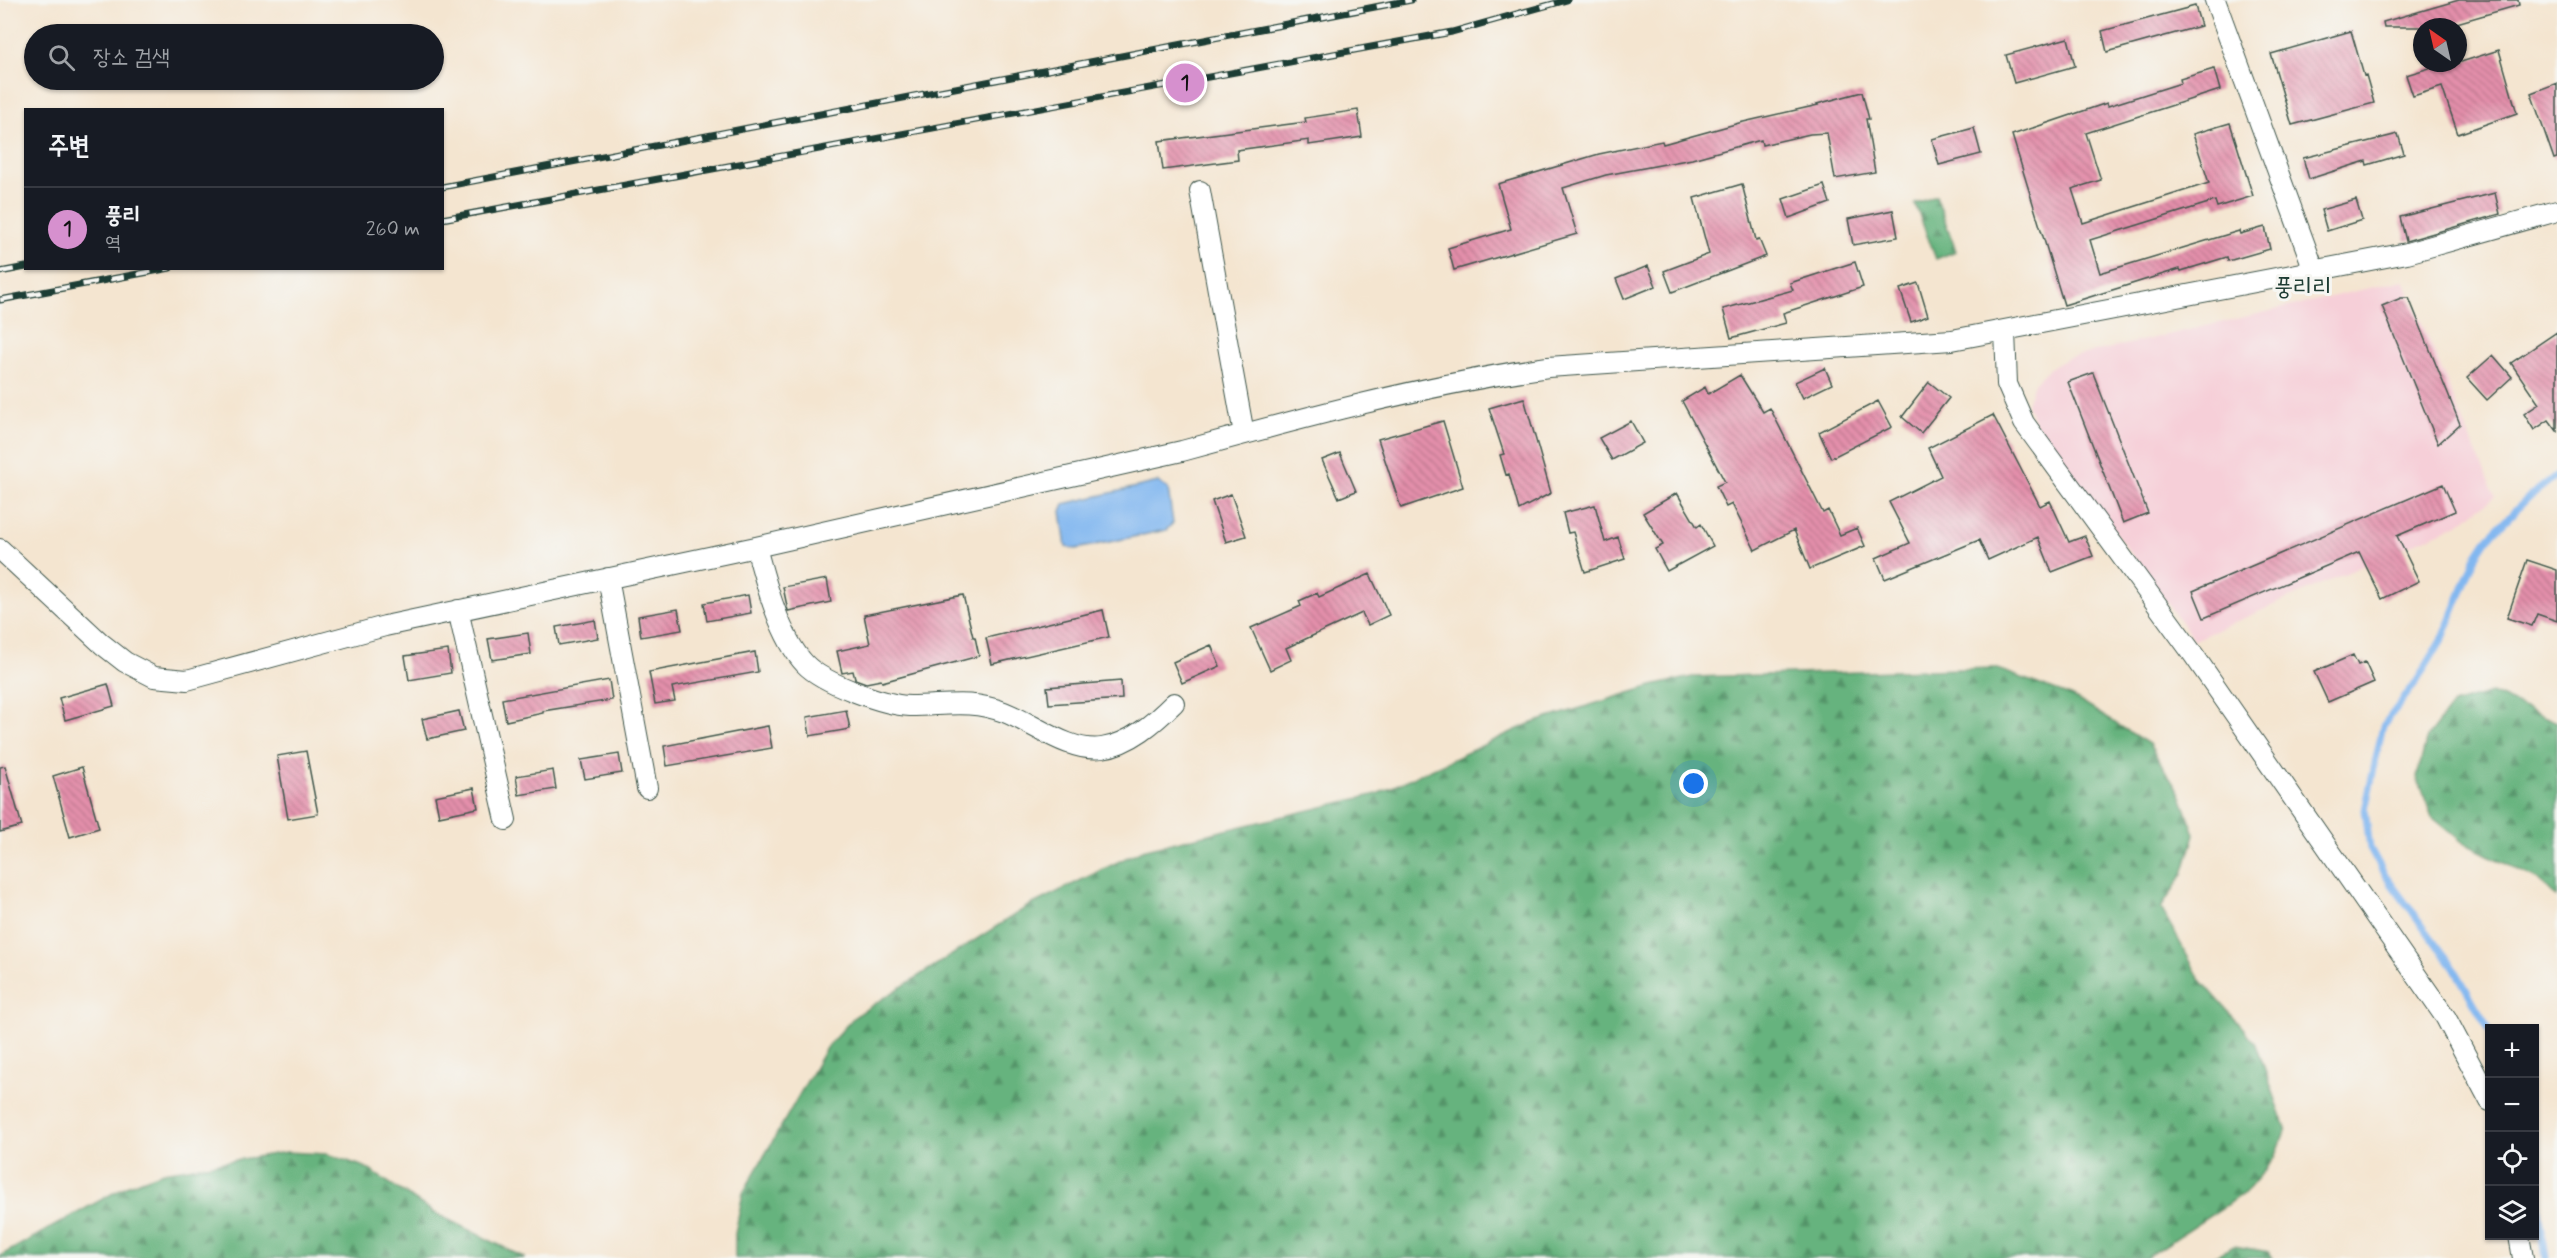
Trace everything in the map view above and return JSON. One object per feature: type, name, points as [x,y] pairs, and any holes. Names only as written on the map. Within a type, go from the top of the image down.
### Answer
[{"type":"street","points":[[2215,0],[2314,270]]},
{"type":"street","points":[[1200,191],[1244,434]]},
{"type":"street","points":[[0,549],[102,644],[135,669],[154,677],[187,680],[385,626],[756,547],[1170,454],[1442,385],[1548,367],[1930,342],[2005,331],[2407,253],[2557,211]]},
{"type":"street","points":[[2005,331],[2007,384],[2024,423],[2193,654],[2446,1018],[2485,1092]]},
{"type":"street","points":[[756,547],[771,601],[804,664],[822,678],[860,694],[906,706],[974,703],[1005,712],[1079,746],[1101,748],[1121,741],[1152,725],[1174,703]]},
{"type":"street","points":[[608,578],[647,788]]},
{"type":"street","points":[[458,610],[506,820]]},
{"type":"street","points":[[2520,1240],[2523,1258]]},
{"type":"shaded area","points":[[2404,280],[2495,497],[2458,524],[2194,640],[2034,421],[2027,404],[2034,383],[2048,369],[2068,358]]},
{"type":"green space","points":[[1936,196],[1956,251],[1936,259],[1915,204]]},
{"type":"green space","points":[[1995,668],[2073,697],[2149,744],[2181,796],[2195,834],[2183,874],[2161,908],[2200,979],[2255,1042],[2286,1128],[2275,1158],[2246,1192],[2146,1258],[735,1258],[735,1234],[743,1193],[826,1048],[854,1017],[1027,907],[1142,850],[1377,794],[1529,724],[1652,686],[1692,677]]},
{"type":"green space","points":[[2491,693],[2557,722],[2557,898],[2539,880],[2464,843],[2432,817],[2417,777],[2427,737],[2453,704]]},
{"type":"green space","points":[[286,1152],[327,1154],[365,1167],[433,1212],[525,1258],[0,1258],[126,1186],[163,1172]]},
{"type":"green space","points":[[2234,1246],[2269,1252],[2273,1258],[2210,1258]]},
{"type":"water","points":[[1158,482],[1168,489],[1173,523],[1166,530],[1076,549],[1066,547],[1061,511],[1064,504]]},
{"type":"building","points":[[2459,0],[2518,0],[2519,5],[2467,20],[2467,18],[2413,18],[2413,27],[2384,27],[2383,22]]},
{"type":"building","points":[[2195,6],[2201,26],[2107,52],[2102,31]]},
{"type":"building","points":[[2351,31],[2374,103],[2292,125],[2271,54]]},
{"type":"building","points":[[2068,38],[2075,66],[2014,83],[2006,55]]},
{"type":"building","points":[[2499,50],[2517,113],[2458,134],[2442,87],[2413,96],[2406,75],[2416,72],[2467,72],[2467,60]]},
{"type":"building","points":[[2214,69],[2220,90],[2086,133],[2101,180],[2072,189],[2083,223],[2209,183],[2193,134],[2230,123],[2253,196],[2217,207],[2215,201],[2090,240],[2100,273],[2239,231],[2240,234],[2265,227],[2270,249],[2228,261],[2227,257],[2181,271],[2180,269],[2064,305],[2012,135],[2107,103],[2108,106],[2181,83],[2180,79]]},
{"type":"building","points":[[2557,83],[2557,158],[2554,159],[2531,93]]},
{"type":"building","points":[[1862,92],[1869,119],[1866,119],[1875,172],[1835,179],[1827,133],[1810,134],[1762,145],[1761,140],[1692,159],[1606,175],[1563,188],[1577,234],[1454,270],[1448,248],[1511,229],[1498,184],[1599,154],[1662,141],[1663,144]]},
{"type":"building","points":[[1358,110],[1362,137],[1309,145],[1309,140],[1237,150],[1238,160],[1163,170],[1159,141],[1306,122],[1305,118]]},
{"type":"building","points":[[1974,128],[1981,154],[1939,165],[1932,139]]},
{"type":"building","points":[[2398,134],[2404,154],[2367,165],[2366,161],[2309,179],[2303,158]]},
{"type":"building","points":[[1742,184],[1756,240],[1759,239],[1766,256],[1672,292],[1664,271],[1709,254],[1694,198]]},
{"type":"building","points":[[1824,185],[1830,203],[1789,218],[1783,199]]},
{"type":"building","points":[[2495,193],[2500,214],[2406,241],[2400,217]]},
{"type":"building","points":[[2356,200],[2362,220],[2327,231],[2321,210]]},
{"type":"building","points":[[1893,210],[1898,237],[1853,245],[1848,219]]},
{"type":"building","points":[[1855,262],[1863,287],[1783,313],[1786,323],[1731,338],[1723,309],[1793,290],[1790,283]]},
{"type":"building","points":[[1648,266],[1656,286],[1624,299],[1616,279]]},
{"type":"building","points":[[1918,283],[1928,316],[1911,322],[1900,289]]},
{"type":"building","points":[[2401,298],[2409,298],[2460,424],[2438,444],[2382,306]]},
{"type":"building","points":[[2557,332],[2557,431],[2549,420],[2534,430],[2524,414],[2539,404],[2511,363]]},
{"type":"building","points":[[2493,355],[2512,377],[2487,400],[2467,378]]},
{"type":"building","points":[[1825,368],[1832,384],[1803,398],[1795,382]]},
{"type":"building","points":[[2093,373],[2148,513],[2123,523],[2068,382]]},
{"type":"building","points":[[1740,375],[1763,412],[1770,408],[1823,513],[1828,510],[1840,535],[1857,528],[1865,546],[1810,569],[1794,530],[1755,550],[1732,504],[1726,507],[1716,486],[1725,482],[1682,401],[1705,387],[1708,394]]},
{"type":"building","points":[[1929,382],[1949,398],[1921,433],[1902,417]]},
{"type":"building","points":[[1524,398],[1551,493],[1519,510],[1509,474],[1506,475],[1500,455],[1504,454],[1489,408]]},
{"type":"building","points":[[1878,401],[1892,427],[1831,458],[1819,432]]},
{"type":"building","points":[[1993,415],[2040,506],[2050,501],[2069,542],[2085,536],[2093,556],[2052,572],[2038,537],[1988,560],[1979,540],[1885,579],[1876,558],[1910,543],[1889,502],[1941,476],[1928,448]]},
{"type":"building","points":[[1443,421],[1463,487],[1401,508],[1378,439]]},
{"type":"building","points":[[1631,421],[1643,443],[1612,460],[1599,438]]},
{"type":"building","points":[[1340,453],[1356,491],[1339,498],[1322,460]]},
{"type":"building","points":[[2443,484],[2455,511],[2397,536],[2419,581],[2382,599],[2359,552],[2204,618],[2193,591]]},
{"type":"building","points":[[1677,493],[1697,527],[1701,524],[1713,546],[1667,571],[1655,549],[1663,545],[1643,513]]},
{"type":"building","points":[[1231,494],[1246,536],[1226,542],[1212,501]]},
{"type":"building","points":[[1595,505],[1605,542],[1618,537],[1625,559],[1585,572],[1573,532],[1568,533],[1563,513]]},
{"type":"building","points":[[2527,560],[2557,570],[2557,621],[2537,614],[2532,626],[2507,618]]},
{"type":"building","points":[[1370,574],[1389,615],[1368,625],[1362,613],[1286,648],[1291,660],[1270,670],[1251,628],[1301,606],[1299,601],[1317,593],[1319,597]]},
{"type":"building","points":[[827,579],[831,602],[788,611],[783,587]]},
{"type":"building","points":[[748,595],[751,613],[707,621],[704,603]]},
{"type":"building","points":[[963,595],[979,656],[882,682],[881,680],[866,683],[855,679],[853,671],[842,673],[837,651],[870,644],[864,615]]},
{"type":"building","points":[[678,609],[682,630],[641,637],[638,616]]},
{"type":"building","points":[[1103,610],[1109,637],[992,664],[986,638]]},
{"type":"building","points":[[595,620],[598,638],[559,645],[556,627]]},
{"type":"building","points":[[528,633],[531,654],[492,660],[488,639]]},
{"type":"building","points":[[1211,645],[1220,666],[1182,683],[1173,662]]},
{"type":"building","points":[[448,650],[451,673],[409,680],[405,656]]},
{"type":"building","points":[[755,652],[758,672],[672,687],[675,701],[655,704],[649,672]]},
{"type":"building","points":[[2353,655],[2358,665],[2365,662],[2374,682],[2328,702],[2314,672]]},
{"type":"building","points":[[609,680],[612,700],[543,711],[543,713],[506,721],[502,699]]},
{"type":"building","points":[[1121,681],[1122,699],[1049,704],[1047,687]]},
{"type":"building","points":[[108,684],[114,706],[65,720],[59,698]]},
{"type":"building","points":[[846,710],[850,729],[810,736],[807,717]]},
{"type":"building","points":[[459,711],[464,731],[427,739],[422,719]]},
{"type":"building","points":[[768,726],[772,748],[667,766],[664,746]]},
{"type":"building","points":[[306,751],[318,814],[288,819],[277,756]]},
{"type":"building","points":[[619,754],[622,773],[585,779],[581,760]]},
{"type":"building","points":[[5,766],[22,826],[0,832],[0,767]]},
{"type":"building","points":[[82,767],[99,828],[70,837],[53,776]]},
{"type":"building","points":[[553,770],[556,789],[519,795],[516,776]]},
{"type":"building","points":[[474,788],[478,808],[439,816],[435,796]]},
{"type":"waterway","points":[[2486,1024],[2454,968],[2384,874],[2370,848],[2365,810],[2383,726],[2417,681],[2444,636],[2474,560],[2489,537],[2529,497],[2557,475]]},
{"type":"waterway","points":[[2535,1186],[2546,1258]]},
{"type":"railway","points":[[444,187],[1411,0]]},
{"type":"railway","points":[[444,219],[1452,32],[1567,0]]},
{"type":"railway","points":[[0,272],[24,267]]},
{"type":"railway","points":[[0,300],[159,270]]},
{"type":"place","name":"풍리","points":[[1185,83]]},
{"type":"district","name":"풍리리","points":[[2303,287]]}]
